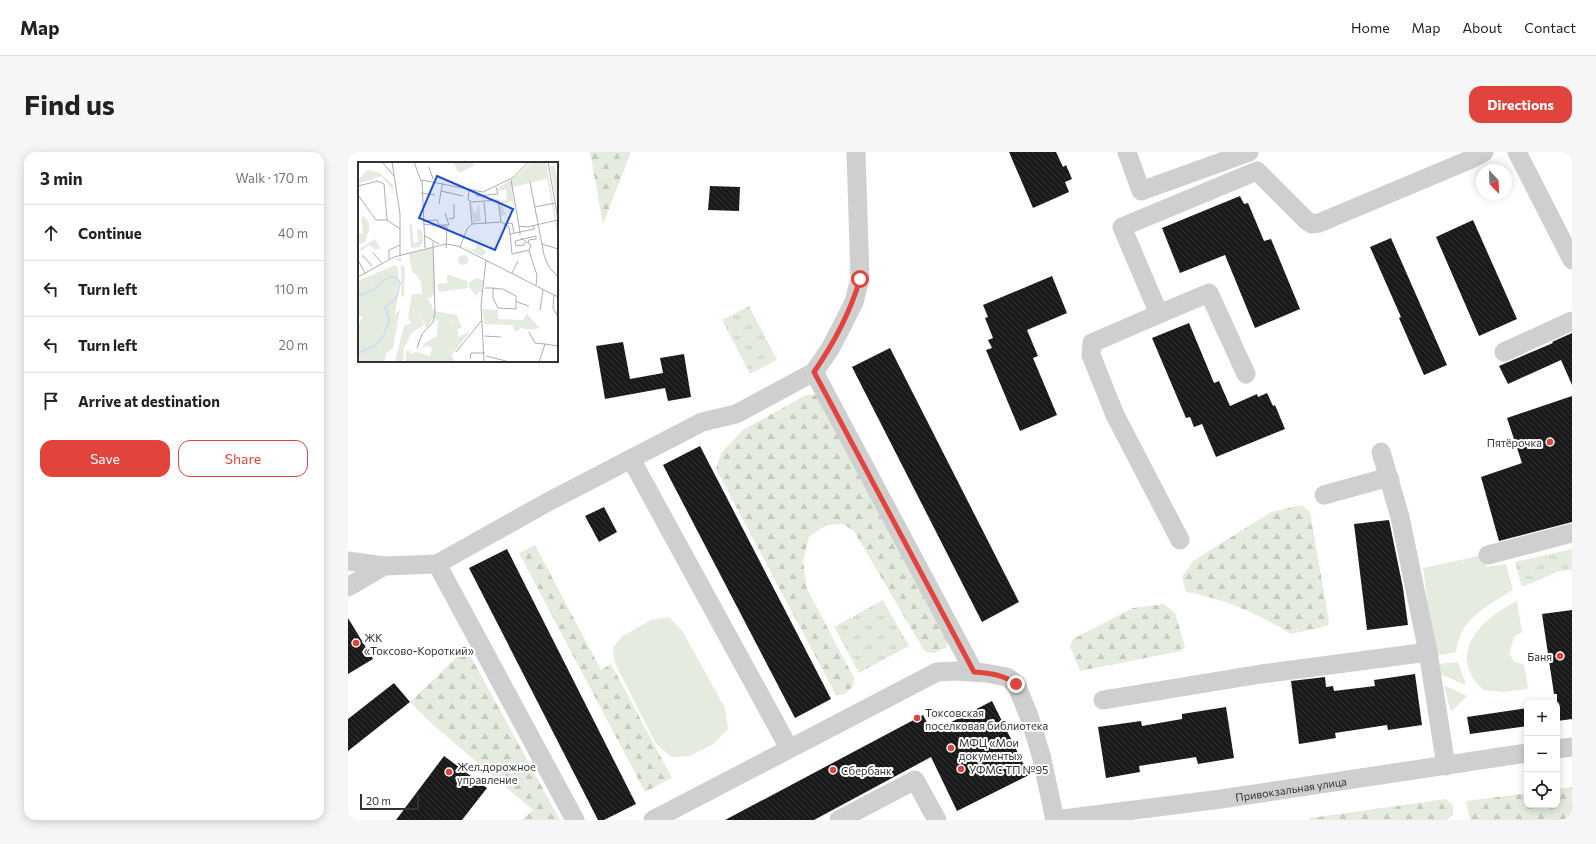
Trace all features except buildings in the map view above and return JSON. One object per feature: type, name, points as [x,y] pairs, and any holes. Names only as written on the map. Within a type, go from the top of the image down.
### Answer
[{"type":"street","points":[[348,561],[384,566],[437,564],[546,504],[702,422],[736,414],[814,372],[844,324],[854,302],[860,279],[856,152]]},
{"type":"street","points":[[1127,152],[1141,192],[1249,152]]},
{"type":"street","points":[[1158,314],[1122,227],[1257,171],[1306,220],[1312,224],[1319,223],[1469,160],[1484,152]]},
{"type":"street","points":[[1517,152],[1572,260]]},
{"type":"street","points":[[1180,540],[1115,416],[1091,355],[1092,343],[1208,293],[1246,374]]},
{"type":"street","points":[[1504,352],[1572,321]]},
{"type":"street","points":[[814,372],[974,672]]},
{"type":"street","points":[[1381,452],[1400,517],[1428,652],[1446,766]]},
{"type":"street","points":[[631,459],[789,748]]},
{"type":"street","points":[[1324,495],[1382,479],[1390,479]]},
{"type":"street","points":[[1488,555],[1572,533]]},
{"type":"street","points":[[437,564],[575,820]]},
{"type":"street","points":[[348,587],[384,566]]},
{"type":"street","points":[[1102,700],[1261,674],[1428,652]]},
{"type":"street","points":[[654,820],[936,672],[955,671],[985,673],[1007,677],[1016,684],[1029,716],[1035,736],[1055,820]]},
{"type":"street","points":[[1560,749],[1572,747]]},
{"type":"street","name":"Привокзальная улица","points":[[1055,820],[1160,808],[1524,753]]},
{"type":"street","points":[[839,820],[915,780],[937,820]]},
{"type":"green space","points":[[590,152],[631,152],[603,224]]},
{"type":"green space","points":[[749,306],[777,360],[750,374],[722,320]]},
{"type":"green space","points":[[806,395],[817,395],[948,637],[947,647],[935,653],[925,652],[854,531],[843,524],[826,525],[809,537],[803,561],[807,589],[854,678],[853,686],[845,694],[836,695],[716,469],[721,453],[743,430]]},
{"type":"green space","points":[[1302,505],[1310,512],[1329,622],[1327,626],[1291,634],[1240,608],[1213,598],[1186,592],[1182,577],[1193,561],[1271,512]]},
{"type":"green space","points":[[535,545],[601,670],[611,664],[672,778],[645,792],[519,553]]},
{"type":"green space","points":[[1572,549],[1572,570],[1560,571],[1522,587],[1515,562]]},
{"type":"green space","points":[[1483,555],[1487,567],[1506,564],[1513,590],[1475,615],[1470,620],[1462,631],[1456,652],[1435,656],[1423,568]]},
{"type":"green space","points":[[883,600],[909,646],[859,673],[834,627]]},
{"type":"green space","points":[[1517,601],[1522,632],[1514,637],[1509,654],[1515,662],[1524,664],[1528,689],[1503,692],[1483,690],[1472,676],[1467,663],[1468,650],[1472,638],[1480,627],[1491,617]]},
{"type":"green space","points":[[1164,604],[1175,613],[1185,647],[1181,651],[1080,671],[1070,646],[1073,639],[1133,608]]},
{"type":"green space","points":[[669,617],[683,632],[725,708],[728,729],[713,744],[690,756],[671,757],[656,744],[615,663],[613,648],[621,637],[651,620]]},
{"type":"green space","points":[[466,648],[560,820],[522,820],[533,810],[431,723],[410,702]]},
{"type":"green space","points":[[1458,662],[1466,685],[1440,674],[1439,664]]},
{"type":"green space","points":[[1444,685],[1467,696],[1451,712]]},
{"type":"green space","points":[[1572,787],[1572,820],[1470,820],[1466,801],[1524,793],[1524,808],[1560,808],[1560,789]]},
{"type":"green space","points":[[1446,799],[1453,805],[1453,814],[1447,820],[1308,820],[1310,818]]},
{"type":"place","name":"Пятёрочка","points":[[1550,442]]},
{"type":"place","name":"ЖК «Токсово-Короткий»","points":[[356,643]]},
{"type":"place","name":"Баня","points":[[1560,656]]},
{"type":"place","name":"Токсовская поселковая библиотека","points":[[917,718]]},
{"type":"place","name":"МФЦ «Мои документы»","points":[[951,748]]},
{"type":"place","name":"УФМС ТП №95","points":[[961,769]]},
{"type":"place","name":"Сбербанк","points":[[833,770]]},
{"type":"place","name":"Жел.дорожное управление","points":[[449,772]]},
{"type":"route","points":[[860,279],[854,302],[844,324],[814,372],[974,672],[1007,677],[1016,684]]}]
